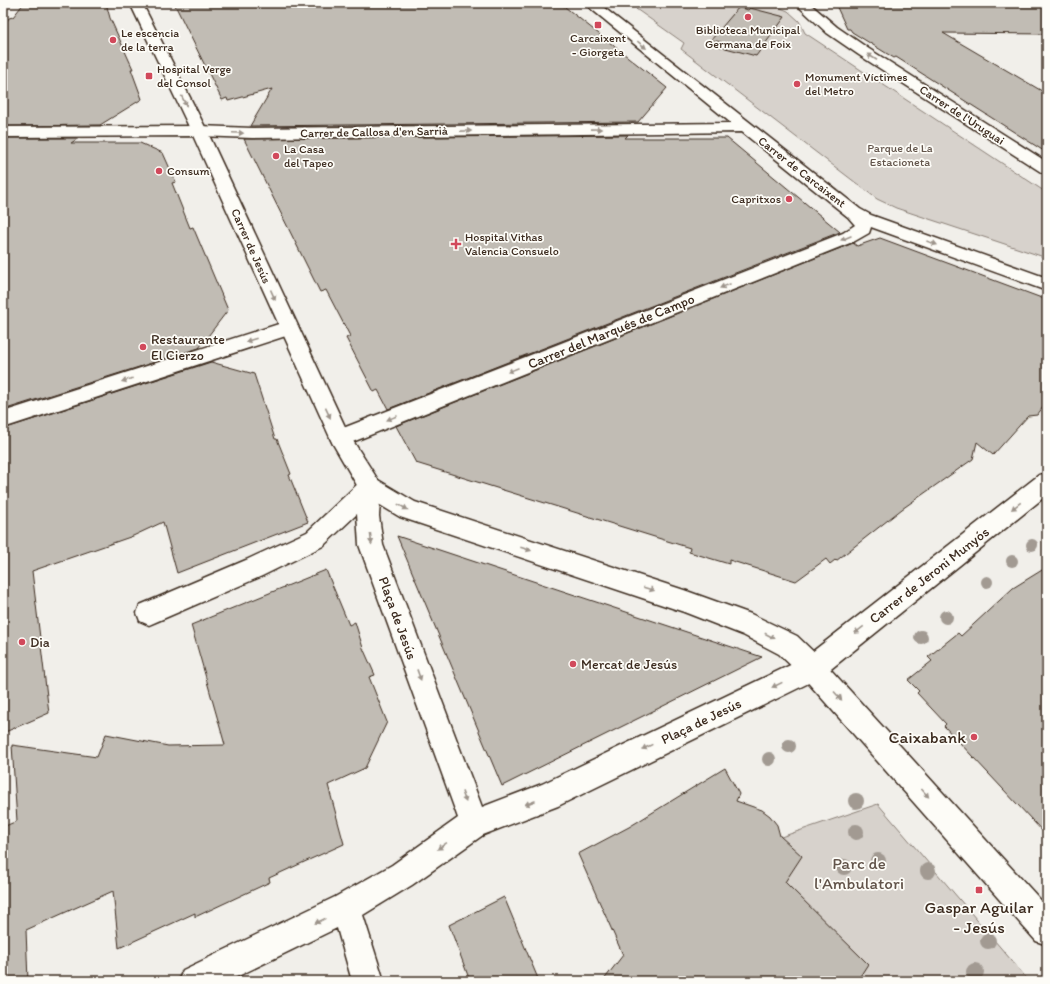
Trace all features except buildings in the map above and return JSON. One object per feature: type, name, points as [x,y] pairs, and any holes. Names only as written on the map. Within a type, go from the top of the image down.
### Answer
[{"type":"street","name":"Carrer de Jesús","points":[[136,3],[199,131],[288,328],[340,438],[370,486]]},
{"type":"street","name":"Carrer de Carcaixent","points":[[590,3],[745,127],[862,217],[1047,285]]},
{"type":"street","name":"Carrer de l'Uruguai","points":[[800,3],[847,41],[1047,169]]},
{"type":"street","name":"Carrer de Callosa d'en Sarrià","points":[[3,132],[199,131],[252,133],[745,127]]},
{"type":"street","points":[[1000,138],[1025,167],[1047,182]]},
{"type":"street","points":[[862,217],[945,234],[1047,271]]},
{"type":"street","name":"Carrer del Marqués de Campo","points":[[340,438],[849,237],[863,229],[862,217]]},
{"type":"street","points":[[3,420],[288,328]]},
{"type":"street","name":"Carrer de Jeroni Munyós","points":[[812,668],[1047,482]]},
{"type":"street","points":[[149,613],[254,568],[315,539],[370,486],[384,497],[408,510],[684,601],[751,626],[788,645],[812,668],[1047,930]]},
{"type":"street","name":"Plaça de Jesús","points":[[370,486],[368,516],[371,545],[474,824],[548,796],[812,668]]},
{"type":"street","points":[[194,981],[346,908],[402,875],[474,824]]},
{"type":"street","points":[[346,908],[368,981]]},
{"type":"green space","name":"Parque de La Estacioneta","points":[[682,3],[768,3],[788,11],[799,21],[805,33],[1047,193],[1047,258],[896,208],[877,199],[681,49],[684,43],[636,9]]},
{"type":"green space","name":"Parc de l'Ambulatori","points":[[878,804],[1029,981],[857,981],[867,964],[785,882],[781,837]]},
{"type":"place","name":"Biblioteca Municipal Germana de Foix","points":[[748,17]]},
{"type":"place","name":"Carcaixent - Giorgeta","points":[[598,25]]},
{"type":"place","name":"Le escencia de la terra","points":[[113,40]]},
{"type":"place","name":"Hospital Verge del Consol","points":[[149,76]]},
{"type":"place","name":"Monument Víctimes del Metro","points":[[797,84]]},
{"type":"place","name":"La Casa del Tapeo","points":[[276,156]]},
{"type":"place","name":"Consum","points":[[159,171]]},
{"type":"place","name":"Capritxos","points":[[789,199]]},
{"type":"place","name":"Hospital Vithas Valencia Consuelo","points":[[456,244]]},
{"type":"place","name":"Restaurante El Cierzo","points":[[143,347]]},
{"type":"place","name":"Dia","points":[[22,642]]},
{"type":"place","name":"Mercat de Jesús","points":[[573,664]]},
{"type":"place","name":"Caixabank","points":[[974,737]]},
{"type":"place","name":"Gaspar Aguilar - Jesús","points":[[979,890]]}]
